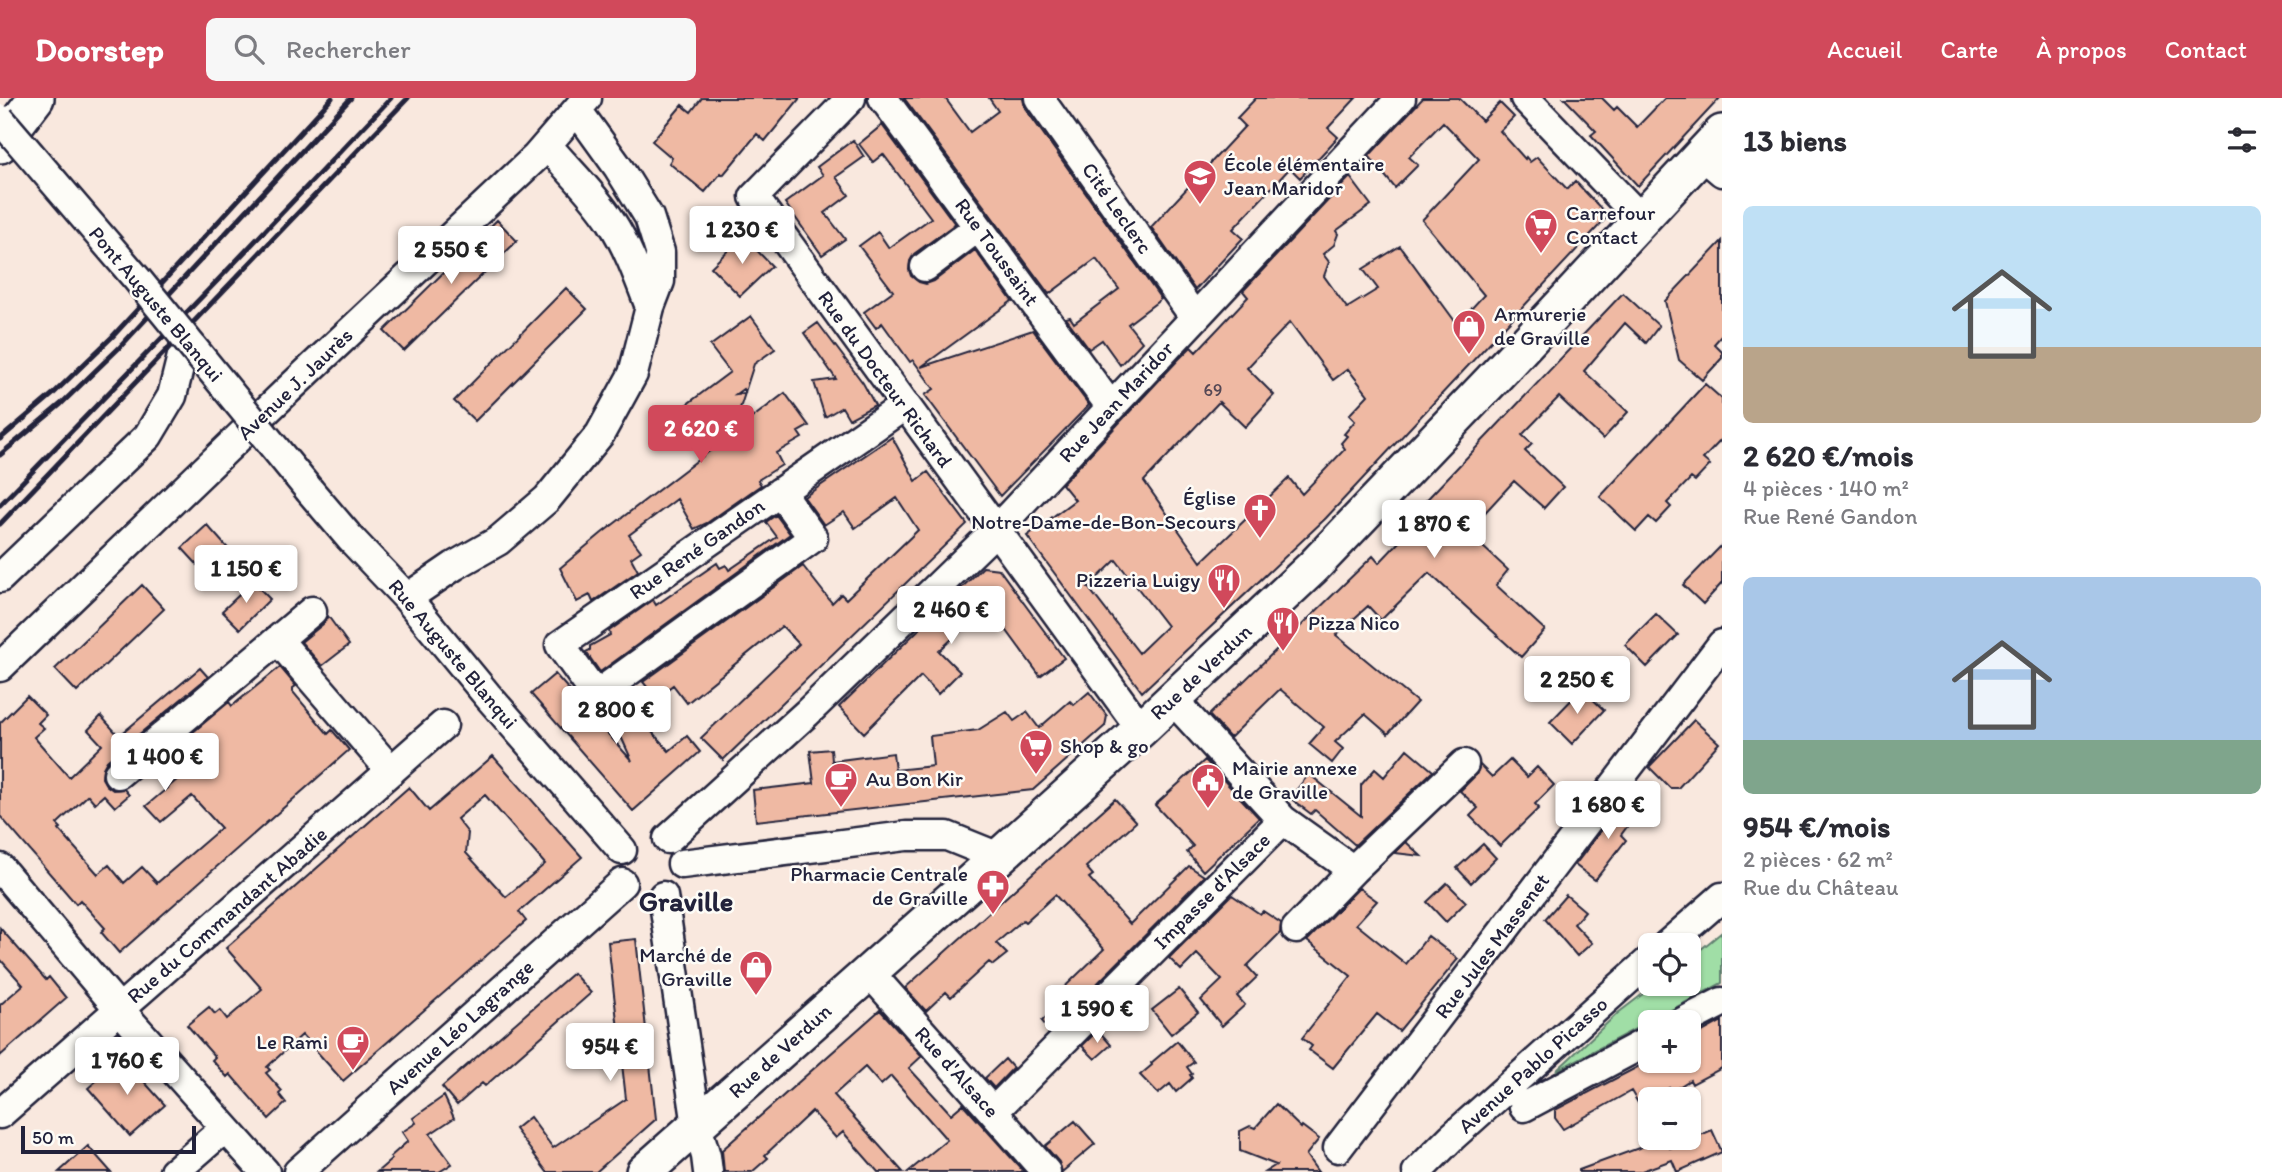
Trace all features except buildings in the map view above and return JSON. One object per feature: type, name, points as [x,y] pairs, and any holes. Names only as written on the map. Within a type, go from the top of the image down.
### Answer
[{"type":"main road","points":[[0,145],[36,98]]},
{"type":"main road","name":"Rue de Verdun","points":[[644,1172],[1141,729],[1330,550],[1492,381],[1641,219],[1715,153]]},
{"type":"street","name":"Rue du Docteur Richard","points":[[851,98],[754,197],[1141,729]]},
{"type":"street","name":"Rue Toussaint","points":[[883,98],[1111,407]]},
{"type":"street","name":"Cité Leclerc","points":[[1039,98],[1195,318]]},
{"type":"street","name":"Rue Jean Maridor","points":[[668,839],[807,713],[995,531],[1401,98]]},
{"type":"street","points":[[1525,98],[1641,219]]},
{"type":"street","points":[[407,598],[454,566],[498,541],[547,499],[600,435],[633,374],[650,307],[660,281],[660,252],[649,217],[582,104]]},
{"type":"street","name":"Avenue J. Jaurès","points":[[0,667],[547,145],[582,104]]},
{"type":"street","name":"Pont Auguste Blanqui","points":[[0,119],[137,279],[310,491]]},
{"type":"street","points":[[547,145],[592,195],[612,223],[650,307]]},
{"type":"street","points":[[925,267],[978,227]]},
{"type":"street","points":[[0,578],[148,436],[172,396],[186,340]]},
{"type":"street","name":"Rue René Gandon","points":[[780,492],[813,538],[596,695],[560,645],[780,492],[904,406]]},
{"type":"street","name":"Rue Auguste Blanqui","points":[[310,491],[407,598],[494,704],[622,850]]},
{"type":"street","points":[[118,774],[312,611]]},
{"type":"street","points":[[278,640],[391,771]]},
{"type":"street","name":"Rue Jules Massenet","points":[[1338,1148],[1722,644]]},
{"type":"street","points":[[1172,699],[1283,820],[1353,870]]},
{"type":"street","name":"Rue du Commandant Abadie","points":[[3,1106],[120,1010],[443,725]]},
{"type":"street","points":[[1296,929],[1353,870],[1464,764]]},
{"type":"street","name":"Impasse d'Alsace","points":[[993,1112],[1283,820]]},
{"type":"street","points":[[658,835],[668,839],[678,850],[682,864],[675,886],[663,896],[655,898],[640,897],[626,889],[618,869],[622,850],[638,836],[658,835]]},
{"type":"street","points":[[682,864],[906,836],[947,836],[999,857]]},
{"type":"street","points":[[0,868],[120,1010],[265,1172]]},
{"type":"street","name":"Avenue Léo Lagrange","points":[[298,1172],[622,883]]},
{"type":"street","points":[[663,896],[697,1126],[708,1172]]},
{"type":"street","points":[[1682,933],[1722,897]]},
{"type":"street","name":"Avenue Pablo Picasso","points":[[1417,1172],[1452,1137],[1638,971]]},
{"type":"street","name":"Rue d'Alsace","points":[[869,972],[1046,1172]]},
{"type":"street","points":[[1701,1013],[1722,1002]]},
{"type":"street","points":[[1524,1107],[1638,1046]]},
{"type":"street","points":[[174,1172],[225,1128]]},
{"type":"green space","points":[[1722,932],[1722,983],[1701,994],[1701,949]]},
{"type":"green space","points":[[1640,996],[1697,996],[1671,1010],[1638,1010],[1638,1028],[1556,1071],[1618,1013]]},
{"type":"railway","points":[[0,439],[53,394],[112,337],[332,98]]},
{"type":"railway","points":[[0,455],[61,404],[120,347],[351,98]]},
{"type":"railway","points":[[0,505],[391,98]]},
{"type":"railway","points":[[0,524],[408,98]]},
{"type":"place","name":"École élémentaire Jean Maridor","points":[[1200,206]]},
{"type":"place","name":"Carrefour Contact","points":[[1541,255]]},
{"type":"place","name":"Armurerie de Graville","points":[[1469,356]]},
{"type":"place","name":"Église Notre-Dame-de-Bon-Secours","points":[[1260,540]]},
{"type":"place","name":"Pizzeria Luigy","points":[[1224,610]]},
{"type":"place","name":"Pizza Nico","points":[[1283,653]]},
{"type":"place","name":"Shop & go","points":[[1036,776]]},
{"type":"place","name":"Au Bon Kir","points":[[841,809]]},
{"type":"place","name":"Mairie annexe de Graville","points":[[1208,810]]},
{"type":"place","name":"Pharmacie Centrale de Graville","points":[[993,916]]},
{"type":"place","name":"Marché de Graville","points":[[756,997]]},
{"type":"place","name":"Le Rami","points":[[353,1072]]},
{"type":"district","name":"Graville","points":[[686,901]]}]
